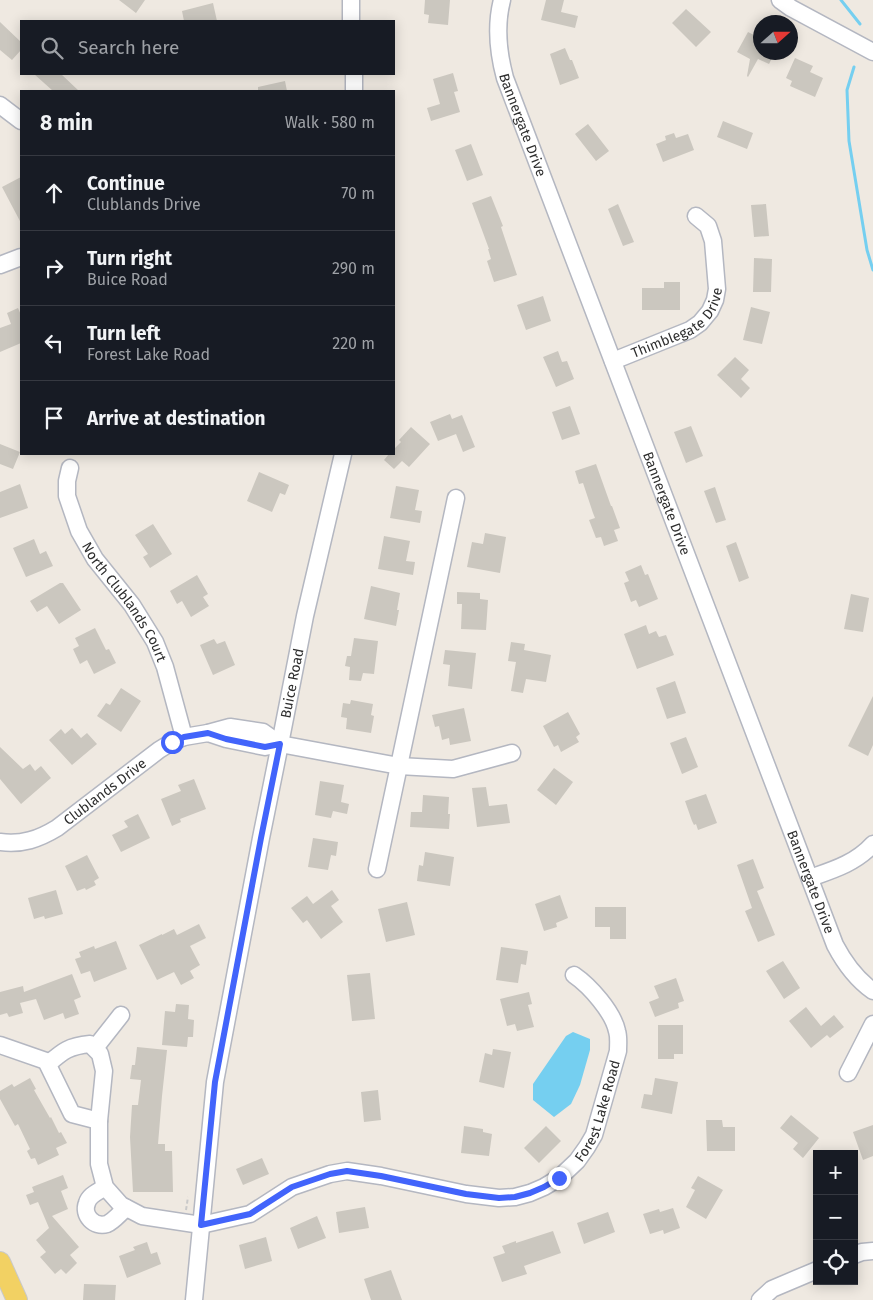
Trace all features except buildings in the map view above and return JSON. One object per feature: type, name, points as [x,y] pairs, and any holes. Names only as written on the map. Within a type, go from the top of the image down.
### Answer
[{"type":"main road","points":[[0,1262],[17,1300]]},
{"type":"street","points":[[350,0],[351,20]]},
{"type":"street","name":"Bannergate Drive","points":[[502,0],[498,17],[497,35],[505,78],[836,945],[844,961],[862,983],[873,991]]},
{"type":"street","points":[[780,0],[791,8],[872,49]]},
{"type":"street","points":[[354,75],[354,90]]},
{"type":"street","points":[[0,105],[20,120]]},
{"type":"street","name":"Thimblegate Drive","points":[[613,361],[690,330],[700,324],[710,311],[717,289],[713,241],[708,226],[696,216]]},
{"type":"street","points":[[0,265],[20,257]]},
{"type":"street","name":"Buice Road","points":[[194,1300],[215,1082],[305,616],[343,455]]},
{"type":"street","name":"North Clublands Court","points":[[70,468],[66,481],[67,496],[79,531],[95,559],[132,605],[155,642],[165,667],[184,737]]},
{"type":"street","points":[[377,869],[456,498]]},
{"type":"street","name":"Clublands Drive","points":[[0,842],[27,842],[42,837],[57,828],[159,750],[184,737],[208,733],[226,739],[265,747],[280,744],[399,766],[453,769],[512,753]]},
{"type":"street","points":[[810,878],[854,861],[873,844]]},
{"type":"street","name":"Forest Lake Road","points":[[201,1225],[250,1214],[292,1187],[330,1174],[347,1171],[381,1176],[466,1194],[499,1198],[515,1197],[530,1193],[559,1178],[577,1161],[594,1135],[618,1051],[619,1041],[614,1019],[596,995],[574,975]]},
{"type":"street","points":[[94,1048],[121,1015]]},
{"type":"street","points":[[848,1073],[873,1024]]},
{"type":"street","points":[[48,1064],[64,1050],[78,1045],[90,1044],[100,1054],[104,1071],[99,1121],[99,1164],[104,1187],[121,1205],[142,1216],[201,1225]]},
{"type":"street","points":[[0,1045],[46,1061],[72,1114],[99,1121]]},
{"type":"street","points":[[104,1187],[90,1197],[87,1202],[86,1214],[90,1220],[101,1225],[107,1224],[126,1208]]},
{"type":"street","points":[[858,1254],[873,1251]]},
{"type":"street","points":[[760,1300],[772,1289],[813,1272]]},
{"type":"water","points":[[573,1032],[590,1039],[590,1050],[580,1085],[571,1104],[554,1117],[533,1100],[533,1084],[566,1036]]},
{"type":"waterway","points":[[841,0],[860,24]]},
{"type":"waterway","points":[[854,67],[847,90],[849,141],[867,250],[873,270]]},
{"type":"route","points":[[172,742],[184,737],[208,733],[226,739],[265,747],[280,744],[215,1082],[201,1225],[250,1214],[292,1187],[330,1174],[347,1171],[381,1176],[466,1194],[499,1198],[515,1197],[530,1193],[559,1178]]}]
